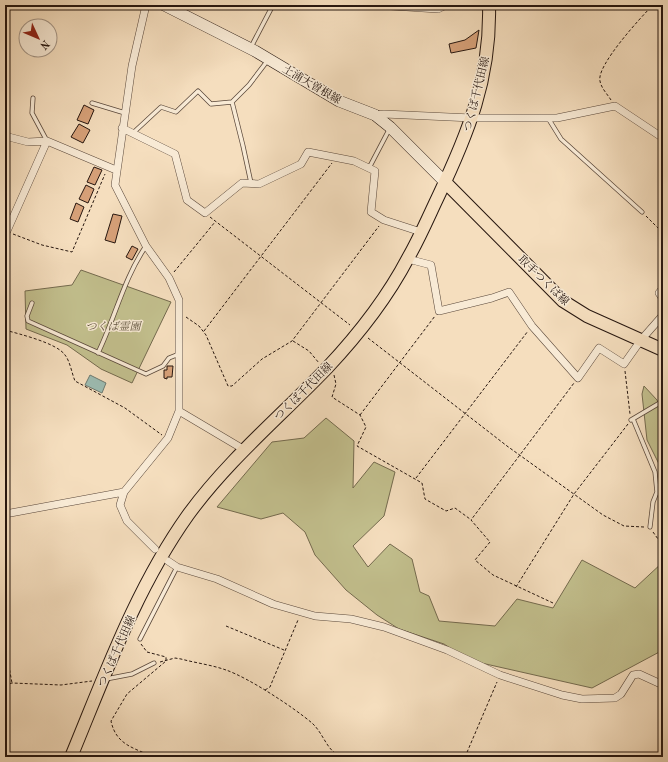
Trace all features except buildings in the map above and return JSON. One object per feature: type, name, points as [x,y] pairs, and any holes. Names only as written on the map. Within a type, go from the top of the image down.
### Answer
[{"type":"main road","name":"土浦大曽根線","points":[[164,5],[250,48],[339,101],[375,115],[390,127],[445,182]]},
{"type":"main road","name":"つくば千代田線","points":[[71,757],[131,616],[171,539],[206,492],[243,449],[327,368],[359,331],[377,308],[408,259],[461,147],[472,118],[485,69],[490,27],[489,5]]},
{"type":"main road","name":"取手つくば線","points":[[445,182],[563,302],[587,316],[663,350]]},
{"type":"street","points":[[146,5],[132,66],[116,170],[116,185],[146,246],[169,278],[179,300],[179,411],[168,438],[124,492],[120,505],[127,521],[155,550]]},
{"type":"street","points":[[375,5],[438,8],[446,5]]},
{"type":"street","points":[[375,115],[384,114],[472,118],[557,118],[615,106],[663,138]]},
{"type":"street","points":[[122,128],[175,154],[187,200],[205,213],[242,183],[259,184],[301,164],[308,152],[354,161],[375,171],[371,212],[384,220],[421,232]]},
{"type":"street","points":[[5,136],[28,142],[47,141],[116,170]]},
{"type":"street","points":[[6,231],[47,141]]},
{"type":"street","points":[[408,259],[431,265],[439,311],[492,298],[509,292],[532,326],[578,378],[599,348],[624,364],[641,340],[663,315]]},
{"type":"street","points":[[663,288],[659,293],[663,299]]},
{"type":"street","points":[[179,411],[243,449]]},
{"type":"street","points":[[5,514],[124,492]]},
{"type":"street","points":[[168,561],[177,567],[217,579],[273,604],[301,614],[351,619],[384,627],[447,650],[500,675],[562,695],[582,699],[615,698],[621,694],[633,675],[639,674],[663,685]]},
{"type":"lane","points":[[250,48],[273,5]]},
{"type":"lane","points":[[133,133],[161,107],[176,112],[198,91],[211,104],[232,102],[249,85],[269,59]]},
{"type":"lane","points":[[33,98],[32,114],[47,141]]},
{"type":"lane","points":[[232,102],[250,183]]},
{"type":"lane","points":[[92,103],[125,112]]},
{"type":"lane","points":[[547,117],[561,139],[642,212]]},
{"type":"lane","points":[[370,168],[390,127]]},
{"type":"lane","points":[[98,353],[111,326],[135,263],[146,246]]},
{"type":"lane","points":[[32,303],[27,316],[28,322],[146,374],[163,366],[169,358],[180,354]]},
{"type":"lane","points":[[650,527],[653,502],[657,492],[656,472],[632,420],[663,401]]},
{"type":"lane","points":[[140,639],[177,567]]},
{"type":"lane","points":[[101,685],[132,674],[154,662]]},
{"type":"path","points":[[615,106],[600,82],[600,75],[605,64],[622,40],[653,5]]},
{"type":"path","points":[[203,331],[336,157]]},
{"type":"path","points":[[6,231],[42,246],[72,252],[108,166]]},
{"type":"path","points":[[642,212],[663,233]]},
{"type":"path","points":[[205,213],[320,304],[359,331],[520,455],[604,515],[624,526],[650,527],[663,546]]},
{"type":"path","points":[[179,312],[199,326],[203,331],[228,386],[232,386],[262,359],[292,341],[384,220]]},
{"type":"path","points":[[169,278],[216,222]]},
{"type":"path","points":[[360,415],[439,311]]},
{"type":"path","points":[[415,478],[532,326]]},
{"type":"path","points":[[5,330],[33,338],[65,354],[75,381],[125,408],[168,438]]},
{"type":"path","points":[[292,341],[309,351],[321,366],[327,368],[334,375],[336,384],[332,397],[360,415],[366,427],[357,446],[422,483],[425,499],[446,511],[455,508],[471,520],[490,542],[475,560],[493,576],[516,588],[553,603]]},
{"type":"path","points":[[516,588],[574,494],[632,420],[624,364]]},
{"type":"path","points":[[471,520],[578,378]]},
{"type":"path","points":[[264,691],[270,687],[301,614]]},
{"type":"path","points":[[226,626],[285,650]]},
{"type":"path","points":[[140,639],[141,646],[146,652],[166,656],[166,661]]},
{"type":"path","points":[[5,646],[12,683]]},
{"type":"path","points":[[154,662],[166,661],[175,658],[226,670],[239,675],[314,725],[324,738],[329,750],[341,757]]},
{"type":"path","points":[[154,757],[119,740],[114,733],[111,722],[127,694],[166,661]]},
{"type":"path","points":[[465,757],[500,675]]},
{"type":"path","points":[[5,685],[12,683],[101,685]]},
{"type":"green space","name":"つくば霊園","points":[[81,270],[171,302],[132,383],[101,369],[67,345],[26,329],[25,291],[72,285]]},
{"type":"green space","points":[[644,386],[657,400],[663,413],[661,457],[663,458],[663,472],[647,440],[642,394]]},
{"type":"green space","points":[[326,418],[354,441],[353,488],[374,462],[395,472],[384,516],[353,546],[368,567],[390,544],[412,559],[420,592],[429,596],[439,621],[495,626],[517,599],[553,608],[582,560],[635,588],[663,562],[663,650],[592,688],[468,660],[444,644],[399,629],[377,615],[346,590],[315,555],[305,532],[283,513],[261,519],[217,507],[272,442],[304,438]]},
{"type":"green space","points":[[663,472],[663,495],[661,493]]},
{"type":"water","points":[[90,375],[106,383],[102,393],[85,385]]}]
